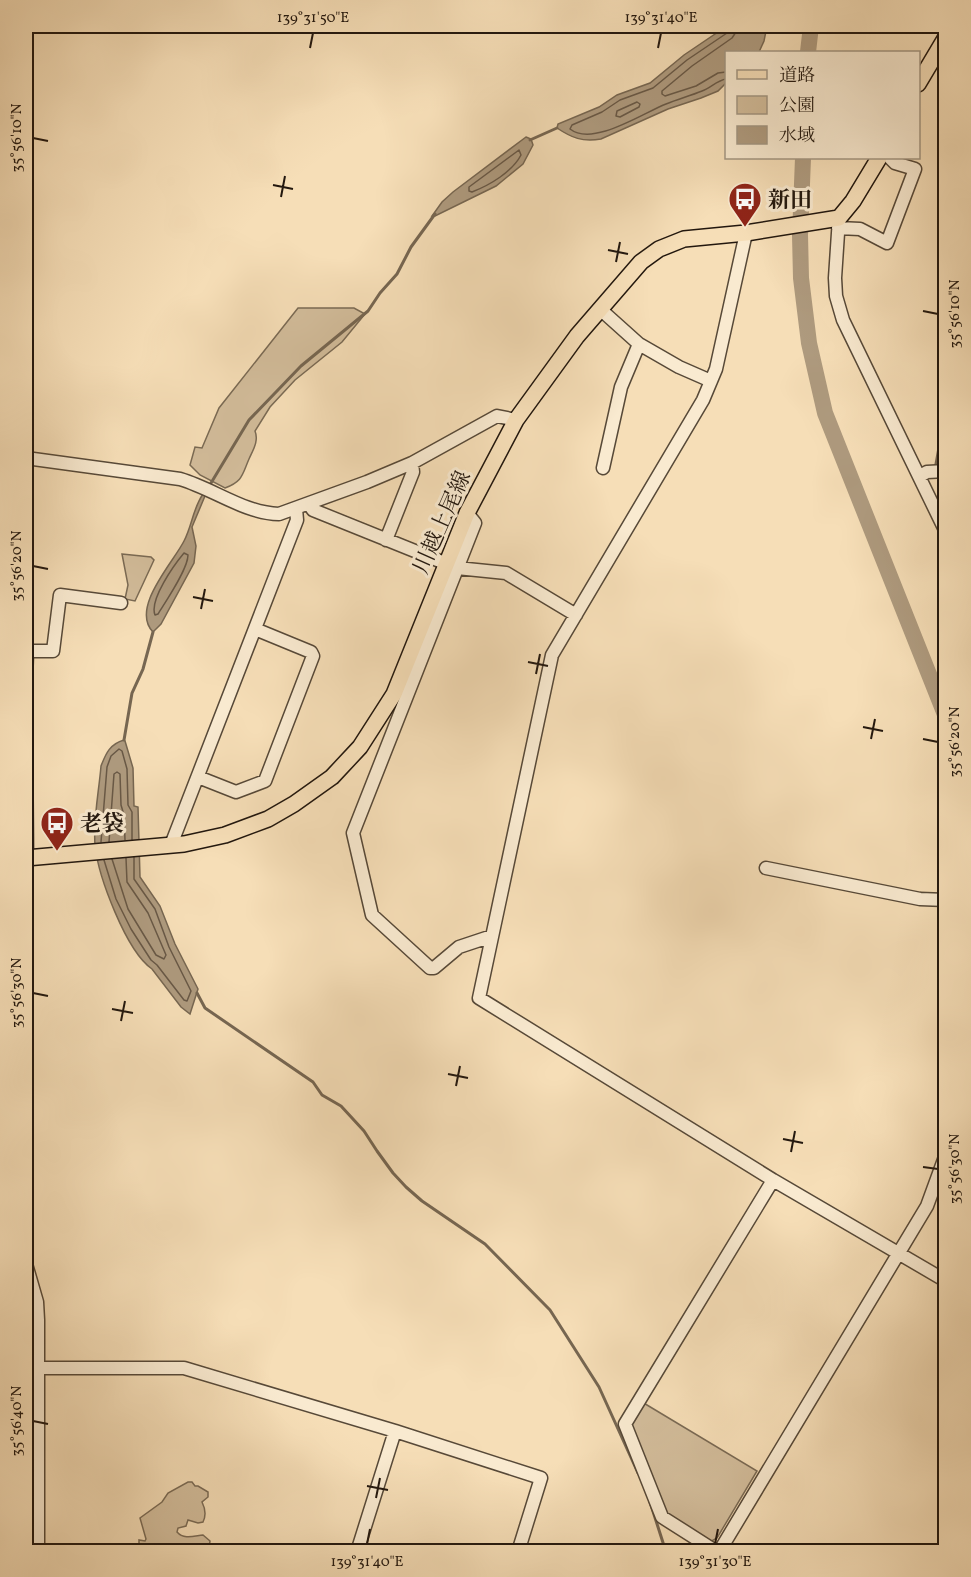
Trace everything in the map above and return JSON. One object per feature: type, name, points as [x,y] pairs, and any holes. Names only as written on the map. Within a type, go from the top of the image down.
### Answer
[{"type":"main road","points":[[920,81],[945,37]]},
{"type":"main road","points":[[839,223],[878,159]]},
{"type":"main road","name":"川越上尾線","points":[[26,858],[171,845],[225,835],[268,819],[315,790],[346,762],[370,733],[394,694],[451,566],[467,513],[516,420],[556,362],[641,262],[659,249],[684,239],[746,233],[793,225],[839,223]]},
{"type":"street","points":[[891,159],[895,164],[915,169],[887,243],[839,223],[836,296],[843,321],[920,476],[945,532]]},
{"type":"street","points":[[746,233],[711,381],[693,418],[552,656],[480,998],[773,1180],[945,1281]]},
{"type":"street","points":[[600,309],[639,344],[679,367],[711,381]]},
{"type":"street","points":[[603,468],[621,387],[639,344]]},
{"type":"street","points":[[26,458],[180,479],[200,485],[264,514],[279,514],[412,463],[496,416],[516,420]]},
{"type":"street","points":[[386,540],[413,472],[412,463]]},
{"type":"street","points":[[920,476],[927,472],[945,471]]},
{"type":"street","points":[[309,504],[313,510],[451,566],[506,573],[576,615]]},
{"type":"street","points":[[171,845],[297,520],[296,509]]},
{"type":"street","points":[[451,566],[353,833],[369,910],[430,968],[434,968],[459,947],[492,936]]},
{"type":"street","points":[[26,681],[26,651],[53,651],[60,595],[121,603]]},
{"type":"street","points":[[198,777],[236,792],[265,781],[313,656],[311,652],[255,629]]},
{"type":"street","points":[[26,739],[26,858]]},
{"type":"street","points":[[766,868],[920,899],[945,900]]},
{"type":"street","points":[[773,1180],[625,1424],[662,1517],[718,1551],[927,1206],[945,1154]]},
{"type":"street","points":[[26,1264],[37,1302],[38,1551]]},
{"type":"street","points":[[37,1368],[184,1368],[395,1431],[541,1478],[518,1551]]},
{"type":"street","points":[[357,1551],[395,1431]]},
{"type":"green space","points":[[298,308],[354,308],[365,314],[342,342],[295,380],[270,407],[255,431],[255,445],[241,477],[225,488],[200,475],[190,465],[195,447],[202,448],[219,408]]},
{"type":"green space","points":[[122,554],[151,557],[154,560],[135,601],[125,599],[128,585]]},
{"type":"green space","points":[[642,1402],[757,1471],[717,1538],[710,1542],[664,1515],[629,1424]]},
{"type":"green space","points":[[188,1482],[208,1492],[208,1497],[202,1502],[205,1517],[203,1522],[198,1523],[188,1520],[186,1526],[178,1528],[177,1532],[186,1537],[203,1535],[210,1541],[209,1548],[205,1551],[159,1551],[139,1544],[139,1540],[145,1541],[146,1539],[140,1518],[162,1502],[168,1493]]},
{"type":"water","points":[[727,26],[767,26],[759,51],[725,51],[725,84],[718,91],[668,109],[601,139],[578,138],[557,128],[558,124],[599,107],[617,95],[650,83],[684,55]]},
{"type":"water","points":[[526,137],[531,139],[533,145],[523,164],[496,186],[432,216],[453,192]]},
{"type":"water","points":[[203,494],[205,496],[192,527],[196,546],[194,563],[161,624],[153,632],[147,622],[150,598],[184,541]]},
{"type":"water","points":[[124,740],[133,768],[134,806],[138,807],[140,877],[160,906],[175,944],[198,989],[190,1014],[181,1007],[152,969],[142,960],[123,930],[107,893],[97,858],[95,825],[101,766],[109,750]]},
{"type":"waterway","points":[[808,51],[811,26]]},
{"type":"waterway","points":[[530,140],[557,128]]},
{"type":"waterway","points":[[803,159],[801,278],[809,343],[825,413],[946,717]]},
{"type":"waterway","points":[[208,488],[249,420],[301,366],[368,311],[397,274],[411,247],[435,214]]},
{"type":"waterway","points":[[936,464],[946,409]]},
{"type":"waterway","points":[[124,740],[132,693],[143,669],[153,632]]},
{"type":"waterway","points":[[197,993],[205,1008],[313,1082],[322,1095],[341,1106],[364,1131],[393,1173],[406,1187],[422,1201],[485,1244],[550,1310],[599,1387],[638,1473]]},
{"type":"waterway","points":[[650,1502],[666,1552]]},
{"type":"place","name":"新田","points":[[745,228]]},
{"type":"place","name":"老袋","points":[[57,852]]}]
